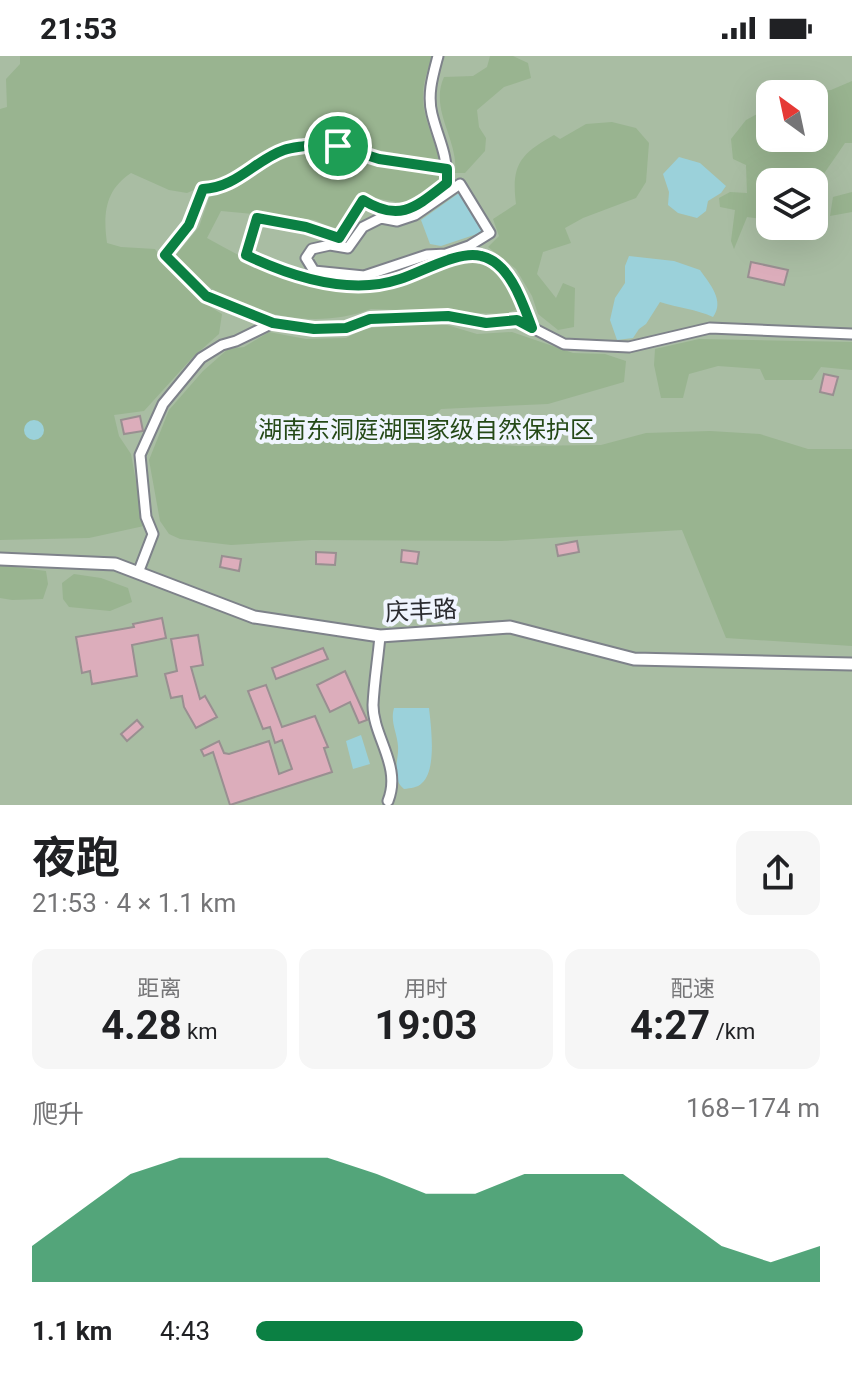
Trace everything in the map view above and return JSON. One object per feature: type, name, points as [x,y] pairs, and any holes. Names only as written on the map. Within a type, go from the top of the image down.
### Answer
[{"type":"street","points":[[438,56],[430,92],[431,112],[445,148],[447,183],[418,205],[403,212],[378,209],[363,200],[339,238],[306,227],[257,218],[246,255],[280,271],[327,282],[355,284],[396,280],[467,255],[484,256],[509,276],[532,328]]},
{"type":"street","points":[[447,169],[379,159],[338,146],[310,145],[283,150],[237,179],[213,189],[203,189],[189,225],[165,255],[206,296],[273,323],[314,329],[346,328],[370,319],[448,316],[486,323],[517,320],[564,344],[629,347],[710,328],[852,334]]},
{"type":"street","points":[[460,184],[490,233],[469,246],[446,254],[427,255],[364,276],[314,271],[306,258],[312,249],[330,245],[348,248],[363,227],[381,218],[397,221],[415,215],[460,184]]},
{"type":"street","points":[[138,573],[153,534],[146,517],[140,455],[163,404],[201,358],[222,345],[273,323]]},
{"type":"street","name":"庆丰路","points":[[0,559],[115,564],[254,617],[380,636],[510,627],[634,659],[852,664]]},
{"type":"street","points":[[380,636],[373,708],[389,760],[392,789],[388,801]]},
{"type":"green space","name":"湖南东洞庭湖国家级自然保护区","points":[[0,56],[852,56],[852,805],[0,805]]},
{"type":"green space","points":[[20,56],[433,56],[423,98],[440,161],[378,150],[339,138],[296,138],[238,171],[187,193],[169,190],[131,173],[116,187],[106,213],[107,243],[155,249],[185,286],[222,314],[219,334],[192,358],[144,411],[114,415],[119,436],[131,454],[144,526],[89,538],[0,540],[0,109],[7,107],[6,79],[20,64]]},
{"type":"green space","points":[[490,56],[513,56],[528,63],[531,78],[504,87],[477,110],[479,127],[486,138],[485,151],[465,173],[455,173],[440,89],[444,77],[473,76],[487,67]]},
{"type":"green space","points":[[852,81],[852,143],[845,143],[828,168],[756,168],[756,218],[747,217],[734,249],[731,241],[735,210],[720,207],[719,198],[730,192],[747,193],[746,165],[733,159],[731,139],[746,120],[756,115],[756,152],[828,152],[828,90]]},
{"type":"green space","points":[[612,122],[636,128],[649,143],[646,182],[636,198],[565,228],[571,243],[543,252],[537,274],[556,298],[563,283],[575,288],[574,327],[558,330],[538,314],[532,296],[516,269],[488,247],[499,236],[493,219],[516,204],[517,170],[533,148],[554,135],[560,139],[586,124]]},
{"type":"green space","points":[[332,151],[375,164],[442,173],[437,184],[408,204],[358,195],[337,231],[315,220],[221,211],[207,238],[275,273],[323,289],[348,293],[374,292],[399,286],[446,266],[475,262],[496,273],[518,309],[505,314],[371,309],[319,319],[292,317],[265,312],[215,291],[193,275],[175,256],[199,227],[210,195],[239,186],[280,159],[305,152]]},
{"type":"green space","points":[[852,192],[852,212],[830,216],[833,197]]},
{"type":"green space","points":[[394,325],[447,325],[477,334],[512,332],[573,353],[605,354],[626,361],[624,382],[548,404],[441,409],[420,437],[516,446],[601,445],[646,433],[710,431],[760,434],[808,449],[852,449],[852,646],[726,638],[682,530],[501,541],[312,540],[231,545],[180,539],[169,534],[160,521],[149,460],[169,410],[203,371],[228,349],[244,347],[269,332],[306,339],[346,338],[364,329]]},
{"type":"green space","points":[[699,339],[852,342],[852,370],[821,367],[812,380],[765,380],[760,369],[718,366],[689,374],[683,398],[661,398],[654,365],[655,349]]},
{"type":"green space","points":[[0,565],[46,571],[48,584],[43,599],[0,598]]},
{"type":"green space","points":[[74,574],[101,578],[128,588],[132,602],[110,611],[69,607],[63,599],[62,583]]},
{"type":"water","points":[[679,157],[700,163],[726,186],[708,201],[706,211],[697,218],[678,213],[668,205],[669,192],[663,174]]},
{"type":"water","points":[[459,193],[483,232],[441,246],[430,244],[421,220]]},
{"type":"water","points":[[629,256],[674,261],[700,270],[717,299],[713,317],[660,302],[633,338],[617,340],[610,320],[615,298],[625,283],[625,266]]},
{"type":"water","points":[[34,420],[41,423],[44,430],[41,437],[34,440],[27,437],[24,430],[27,423]]},
{"type":"water","points":[[394,708],[429,708],[430,768],[427,777],[414,788],[404,789],[397,779]]},
{"type":"water","points":[[361,735],[370,764],[353,769],[346,741]]},
{"type":"building","points":[[751,262],[788,270],[784,285],[748,277]]},
{"type":"building","points":[[824,374],[838,377],[833,395],[820,392]]},
{"type":"building","points":[[140,416],[143,431],[124,434],[121,420]]},
{"type":"building","points":[[577,541],[579,552],[558,556],[556,545]]},
{"type":"building","points":[[402,550],[419,552],[417,564],[401,562]]},
{"type":"building","points":[[316,552],[336,553],[335,565],[316,564]]},
{"type":"building","points":[[222,556],[241,559],[239,571],[220,567]]},
{"type":"building","points":[[162,618],[166,638],[132,645],[137,676],[92,684],[90,671],[82,673],[76,637],[134,627],[133,624]]},
{"type":"building","points":[[198,635],[203,665],[191,667],[200,699],[205,696],[217,717],[196,728],[184,707],[182,696],[171,698],[165,674],[177,671],[171,639]]},
{"type":"building","points":[[323,648],[328,659],[276,679],[272,668]]},
{"type":"building","points":[[345,671],[367,720],[359,723],[350,702],[330,712],[317,685]]},
{"type":"building","points":[[266,685],[282,727],[315,716],[328,747],[324,748],[332,772],[230,805],[213,752],[204,756],[201,750],[219,741],[224,753],[229,754],[269,741],[279,774],[292,769],[282,740],[275,743],[270,727],[263,729],[248,691]]},
{"type":"building","points":[[137,720],[143,727],[127,741],[121,734]]},
{"type":"route","points":[[310,145],[338,146],[379,159],[447,169],[447,183],[418,205],[403,212],[378,209],[363,200],[339,238],[306,227],[257,218],[246,255],[280,271],[327,282],[355,284],[396,280],[467,255],[484,256],[509,276],[532,328],[517,320],[486,323],[448,316],[370,319],[346,328],[314,329],[273,323],[206,296],[165,255],[189,225],[203,189],[213,189],[237,179],[283,150],[310,145]]}]
